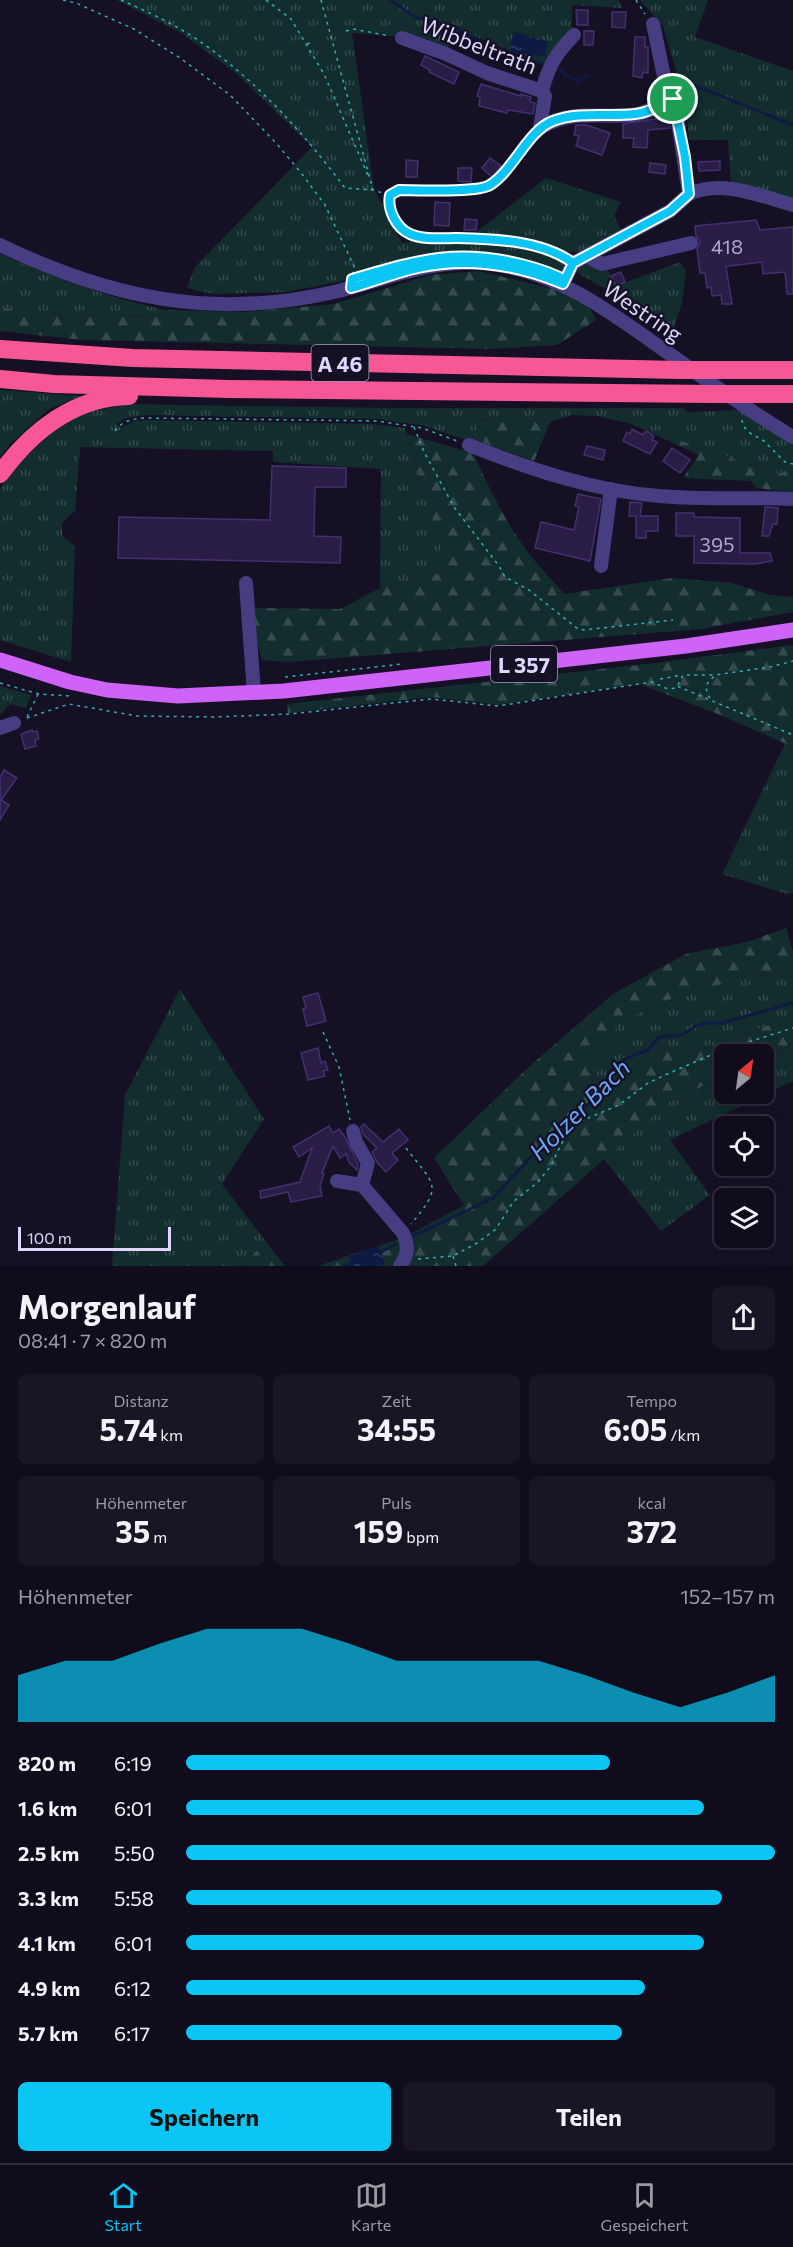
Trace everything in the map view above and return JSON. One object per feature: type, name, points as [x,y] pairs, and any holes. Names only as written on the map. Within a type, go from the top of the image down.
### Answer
[{"type":"highway","name":"A 46","points":[[0,349],[133,358],[680,370],[793,370]]},
{"type":"highway","name":"A 46","points":[[0,380],[230,390],[713,394],[742,399],[793,394]]},
{"type":"highway","points":[[0,474],[30,440],[52,422],[75,408],[98,400],[120,396],[158,396],[230,390]]},
{"type":"main road","name":"L 357","points":[[0,660],[70,682],[116,691],[178,696],[254,693],[708,643],[793,630]]},
{"type":"street","points":[[653,24],[666,86],[673,99],[685,157],[689,194]]},
{"type":"street","name":"Wibbeltrath","points":[[542,91],[548,68],[556,54],[573,35]]},
{"type":"street","name":"Wibbeltrath","points":[[402,38],[446,54],[487,73],[542,91],[545,96],[540,128]]},
{"type":"street","points":[[540,128],[551,121],[574,115],[637,114],[673,99]]},
{"type":"street","points":[[563,284],[573,263],[670,211],[689,194],[698,190],[723,187],[793,205]]},
{"type":"street","points":[[586,256],[602,264],[690,243]]},
{"type":"street","name":"Westring","points":[[0,245],[109,287],[142,297],[170,301],[249,305],[292,300],[376,281],[417,268],[454,263],[497,264],[563,284],[742,399],[793,437]]},
{"type":"street","points":[[469,445],[579,482],[611,489],[659,496],[793,499]]},
{"type":"street","points":[[601,566],[611,489]]},
{"type":"street","points":[[246,583],[254,693]]},
{"type":"street","points":[[0,728],[21,720]]},
{"type":"street","points":[[353,1131],[356,1142],[368,1163],[362,1185]]},
{"type":"street","points":[[337,1181],[362,1185],[403,1233],[407,1249],[402,1262]]},
{"type":"path","points":[[63,0],[76,3],[134,29],[180,58],[230,95],[277,144],[325,206],[354,266],[352,279],[359,278]]},
{"type":"path","points":[[121,0],[195,38],[232,67],[272,102],[314,146],[345,189],[373,190],[390,195],[399,190],[483,189],[490,185],[540,128]]},
{"type":"path","points":[[266,0],[291,19],[307,44],[331,89],[367,176],[370,178]]},
{"type":"path","points":[[321,0],[373,190]]},
{"type":"path","points":[[636,0],[653,24]]},
{"type":"path","points":[[346,31],[353,29],[402,38]]},
{"type":"path","points":[[307,44],[314,41]]},
{"type":"path","points":[[390,195],[390,205],[398,224],[413,236],[510,242],[551,252],[573,263]]},
{"type":"path","points":[[742,399],[744,426],[764,441],[784,462],[793,464]]},
{"type":"path","points":[[115,431],[128,420],[145,418],[377,421],[422,428],[469,445]]},
{"type":"path","points":[[414,427],[424,452],[454,507],[510,582],[529,590],[578,629],[673,621]]},
{"type":"path","points":[[660,679],[683,675],[716,675],[793,661]]},
{"type":"path","points":[[21,720],[69,704],[137,716],[204,717],[290,714],[431,699],[498,706],[652,682],[668,689],[676,688],[683,675]]},
{"type":"path","points":[[712,700],[707,694],[706,685],[716,675]]},
{"type":"path","points":[[677,686],[793,735]]},
{"type":"path","points":[[21,720],[39,694]]},
{"type":"path","points":[[402,1262],[453,1256],[496,1229],[513,1202],[545,1174],[564,1139],[579,1122],[619,1105],[648,1083],[665,1075],[720,1051],[793,1028]]},
{"type":"path","points":[[323,1032],[339,1067],[353,1131]]},
{"type":"path","points":[[403,1233],[427,1205],[433,1191],[429,1178],[406,1148]]},
{"type":"path","points":[[453,1256],[456,1266]]},
{"type":"green space","points":[[117,0],[618,0],[623,8],[572,5],[572,33],[544,65],[460,30],[446,50],[401,37],[352,33],[374,189],[402,243],[476,232],[546,178],[621,202],[614,216],[621,230],[578,252],[567,252],[562,260],[564,270],[559,275],[544,268],[509,259],[453,254],[367,269],[343,281],[286,292],[213,294],[187,288],[195,267],[312,147],[236,73],[183,34]]},
{"type":"green space","points":[[640,0],[708,0],[695,37],[793,71],[793,199],[731,184],[728,140],[689,140],[686,105],[663,26]]},
{"type":"green space","points":[[0,254],[81,286],[165,310],[161,317],[67,315],[0,308]]},
{"type":"green space","points":[[680,262],[686,271],[682,302],[674,328],[576,272],[580,264],[607,269],[616,286]]},
{"type":"green space","points":[[478,271],[554,289],[586,301],[596,320],[557,345],[491,349],[83,340],[0,331],[0,308],[67,315],[161,317],[165,310],[245,312],[334,304],[430,275]]},
{"type":"green space","points":[[0,390],[82,396],[49,409],[10,444],[0,457]]},
{"type":"green space","points":[[132,404],[408,408],[683,408],[687,412],[740,410],[793,444],[793,470],[777,474],[632,424],[597,416],[572,415],[550,422],[474,419],[481,442],[466,440],[421,425],[377,419],[146,415],[127,418],[116,424],[121,428],[134,421],[144,420],[374,424],[405,428],[448,571],[380,588],[381,469],[273,462],[273,451],[80,447],[75,511],[62,523],[62,536],[75,546],[71,662],[0,640],[0,489],[19,463],[71,415]]},
{"type":"green space","points":[[474,419],[550,422],[534,461],[481,442]]},
{"type":"green space","points":[[632,424],[777,474],[793,470],[793,492],[756,488],[751,481],[683,478],[699,455]]},
{"type":"green space","points":[[407,434],[473,453],[513,531],[534,560],[564,594],[672,578],[732,583],[770,595],[793,597],[793,612],[701,629],[288,662],[262,660],[257,643],[254,608],[340,609],[380,588],[448,571]]},
{"type":"green space","points":[[793,645],[793,747],[718,714],[639,684],[498,705],[431,697],[288,713],[287,704],[655,663]]},
{"type":"green space","points":[[0,686],[31,695],[26,708],[10,704],[0,715]]},
{"type":"green space","points":[[785,744],[793,747],[793,893],[787,894],[722,874]]},
{"type":"green space","points":[[786,928],[793,952],[793,963],[767,974],[691,991],[650,1007],[618,1024],[590,1069],[590,1086],[598,1100],[607,1095],[626,1072],[669,1046],[693,1050],[714,1045],[714,1081],[669,1102],[483,1266],[318,1266],[405,1237],[464,1205],[434,1158],[532,1064],[613,994],[686,954],[747,942]]},
{"type":"green space","points":[[793,963],[793,1019],[780,1021],[693,1050],[669,1046],[626,1072],[607,1095],[598,1101],[590,1086],[590,1069],[618,1024],[650,1007],[691,990],[767,974]]},
{"type":"green space","points":[[180,989],[264,1119],[222,1184],[266,1242],[241,1266],[112,1266],[125,1095]]},
{"type":"green space","points":[[793,1019],[793,1051],[790,1046],[774,1053],[774,1044],[716,1044],[780,1021]]},
{"type":"green space","points":[[791,1046],[793,1051],[793,1081],[774,1090],[774,1054]]},
{"type":"green space","points":[[714,1081],[714,1104],[745,1104],[720,1116],[714,1116],[714,1119],[670,1140],[710,1195],[661,1231],[604,1159],[669,1102]]},
{"type":"green space","points":[[266,1242],[285,1266],[241,1266]]},
{"type":"water","points":[[515,32],[547,41],[545,56],[513,53],[510,50]]},
{"type":"water","points":[[379,1246],[385,1264],[352,1266],[349,1256]]},
{"type":"building","points":[[576,10],[588,10],[588,25],[577,25]]},
{"type":"building","points":[[612,12],[626,12],[625,28],[612,27]]},
{"type":"building","points":[[584,31],[594,31],[593,45],[584,45]]},
{"type":"building","points":[[635,37],[645,37],[645,47],[648,47],[648,73],[643,72],[642,78],[633,76]]},
{"type":"building","points":[[425,56],[459,72],[454,84],[429,72],[430,70],[421,65]]},
{"type":"building","points":[[481,84],[531,97],[530,102],[535,103],[533,114],[508,110],[507,113],[479,106],[480,97],[477,96]]},
{"type":"building","points":[[668,117],[670,128],[648,130],[647,148],[633,147],[634,138],[623,138],[623,124]]},
{"type":"building","points":[[576,125],[586,125],[610,133],[602,155],[576,146],[579,136],[574,135]]},
{"type":"building","points":[[490,158],[501,166],[492,177],[482,168]]},
{"type":"building","points":[[406,160],[418,161],[417,177],[406,177]]},
{"type":"building","points":[[720,161],[720,170],[699,171],[698,162]]},
{"type":"building","points":[[650,163],[666,165],[665,174],[649,172]]},
{"type":"building","points":[[458,168],[472,168],[471,182],[458,181]]},
{"type":"building","points":[[435,202],[450,203],[449,226],[434,225]]},
{"type":"building","points":[[465,219],[477,220],[476,230],[464,230]]},
{"type":"building","points":[[756,220],[760,230],[793,227],[793,294],[787,294],[785,272],[763,274],[762,262],[729,266],[726,267],[732,304],[722,304],[721,295],[712,296],[711,287],[707,288],[705,273],[700,273],[697,249],[700,242],[696,236],[695,226]]},
{"type":"building","points":[[621,272],[625,282],[616,286],[611,276]]},
{"type":"building","points":[[632,429],[643,435],[646,431],[654,436],[652,440],[657,442],[650,454],[623,441],[627,432],[630,434]]},
{"type":"building","points":[[587,446],[605,450],[603,460],[584,455]]},
{"type":"building","points":[[672,448],[690,460],[680,473],[663,461]]},
{"type":"building","points":[[272,466],[346,468],[346,487],[315,487],[314,536],[341,537],[340,563],[118,558],[119,517],[270,520]]},
{"type":"building","points":[[578,494],[601,499],[590,561],[535,548],[541,522],[574,530],[579,507],[575,506]]},
{"type":"building","points":[[630,502],[642,503],[640,516],[658,516],[658,531],[646,531],[646,538],[636,538],[636,516],[629,516]]},
{"type":"building","points":[[765,507],[778,508],[777,524],[773,524],[769,536],[762,536]]},
{"type":"building","points":[[676,513],[694,513],[694,517],[740,518],[740,553],[770,553],[772,561],[755,564],[694,563],[694,536],[676,536]]},
{"type":"building","points":[[32,730],[37,731],[39,739],[35,740],[36,746],[25,749],[21,734]]},
{"type":"building","points":[[4,770],[17,778],[1,800],[9,805],[0,820],[0,777]]},
{"type":"building","points":[[318,993],[326,1021],[307,1026],[303,997]]},
{"type":"building","points":[[318,1048],[321,1063],[325,1061],[328,1070],[323,1071],[325,1076],[308,1080],[301,1053]]},
{"type":"building","points":[[364,1124],[383,1142],[399,1129],[408,1140],[392,1153],[398,1160],[386,1172],[372,1152],[377,1148],[363,1134],[361,1127]]},
{"type":"building","points":[[329,1126],[333,1133],[339,1129],[345,1137],[358,1164],[357,1170],[349,1162],[346,1154],[340,1158],[333,1146],[322,1173],[324,1174],[320,1186],[322,1196],[291,1202],[288,1192],[261,1198],[260,1191],[300,1182],[312,1148],[299,1157],[293,1147]]},
{"type":"waterway","points":[[390,0],[415,17],[455,27],[502,54],[544,64]]},
{"type":"waterway","points":[[553,67],[578,81],[589,75]]},
{"type":"waterway","points":[[676,78],[793,125]]},
{"type":"waterway","name":"Holzer Bach","points":[[413,1236],[493,1198],[560,1125],[606,1089],[608,1073],[624,1059],[648,1050],[659,1037],[682,1035],[706,1023],[722,1023],[793,1003]]},
{"type":"waterway","name":"Holzer Bach","points":[[379,1253],[396,1244]]},
{"type":"waterway","name":"Holzer Bach","points":[[345,1266],[353,1263]]},
{"type":"route","points":[[673,99],[637,114],[574,115],[551,121],[540,128],[499,177],[483,189],[399,190],[390,195],[389,202],[393,214],[400,226],[413,236],[487,239],[527,245],[567,258],[573,263],[565,280],[548,271],[478,255],[426,259],[352,279],[351,288],[417,268],[454,263],[497,264],[563,284],[570,268],[573,263],[670,211],[689,194],[685,157],[673,99]]}]
